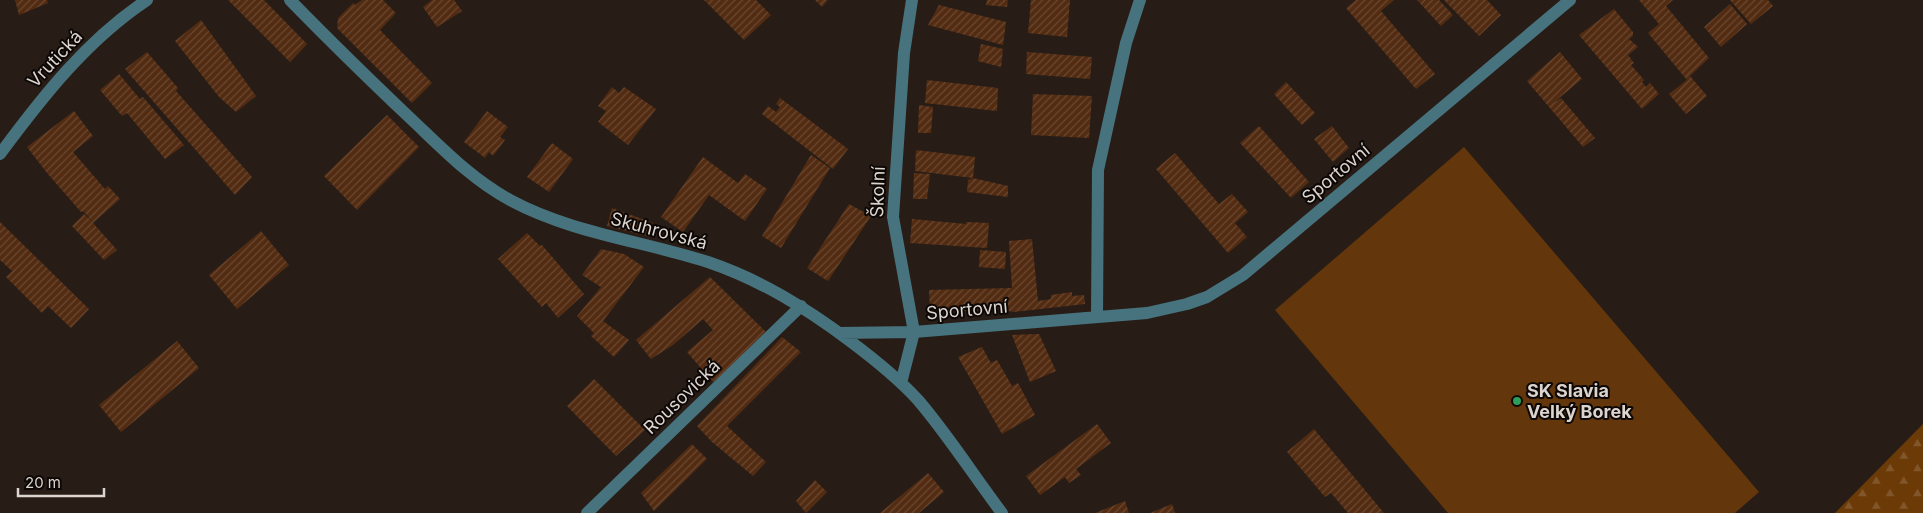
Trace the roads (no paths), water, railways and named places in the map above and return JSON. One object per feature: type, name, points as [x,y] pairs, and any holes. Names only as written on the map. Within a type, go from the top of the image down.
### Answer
[{"type":"street","name":"Vrutická","points":[[0,154],[40,99],[85,50],[123,16],[148,0]]},
{"type":"street","name":"Skuhrovská","points":[[290,0],[335,47],[459,165],[485,185],[518,204],[554,219],[734,271],[802,306],[872,358],[901,383],[933,420],[1002,513]]},
{"type":"street","name":"Školní","points":[[901,383],[914,332],[893,217],[904,53],[912,0]]},
{"type":"street","points":[[1097,317],[1098,170],[1126,43],[1140,0]]},
{"type":"street","name":"Sportovní","points":[[839,333],[914,332],[1147,313],[1187,304],[1207,296],[1238,279],[1570,0]]},
{"type":"street","name":"Rousovická","points":[[587,513],[802,306]]},
{"type":"place","name":"SK Slavia Velký Borek","points":[[1517,401]]}]
